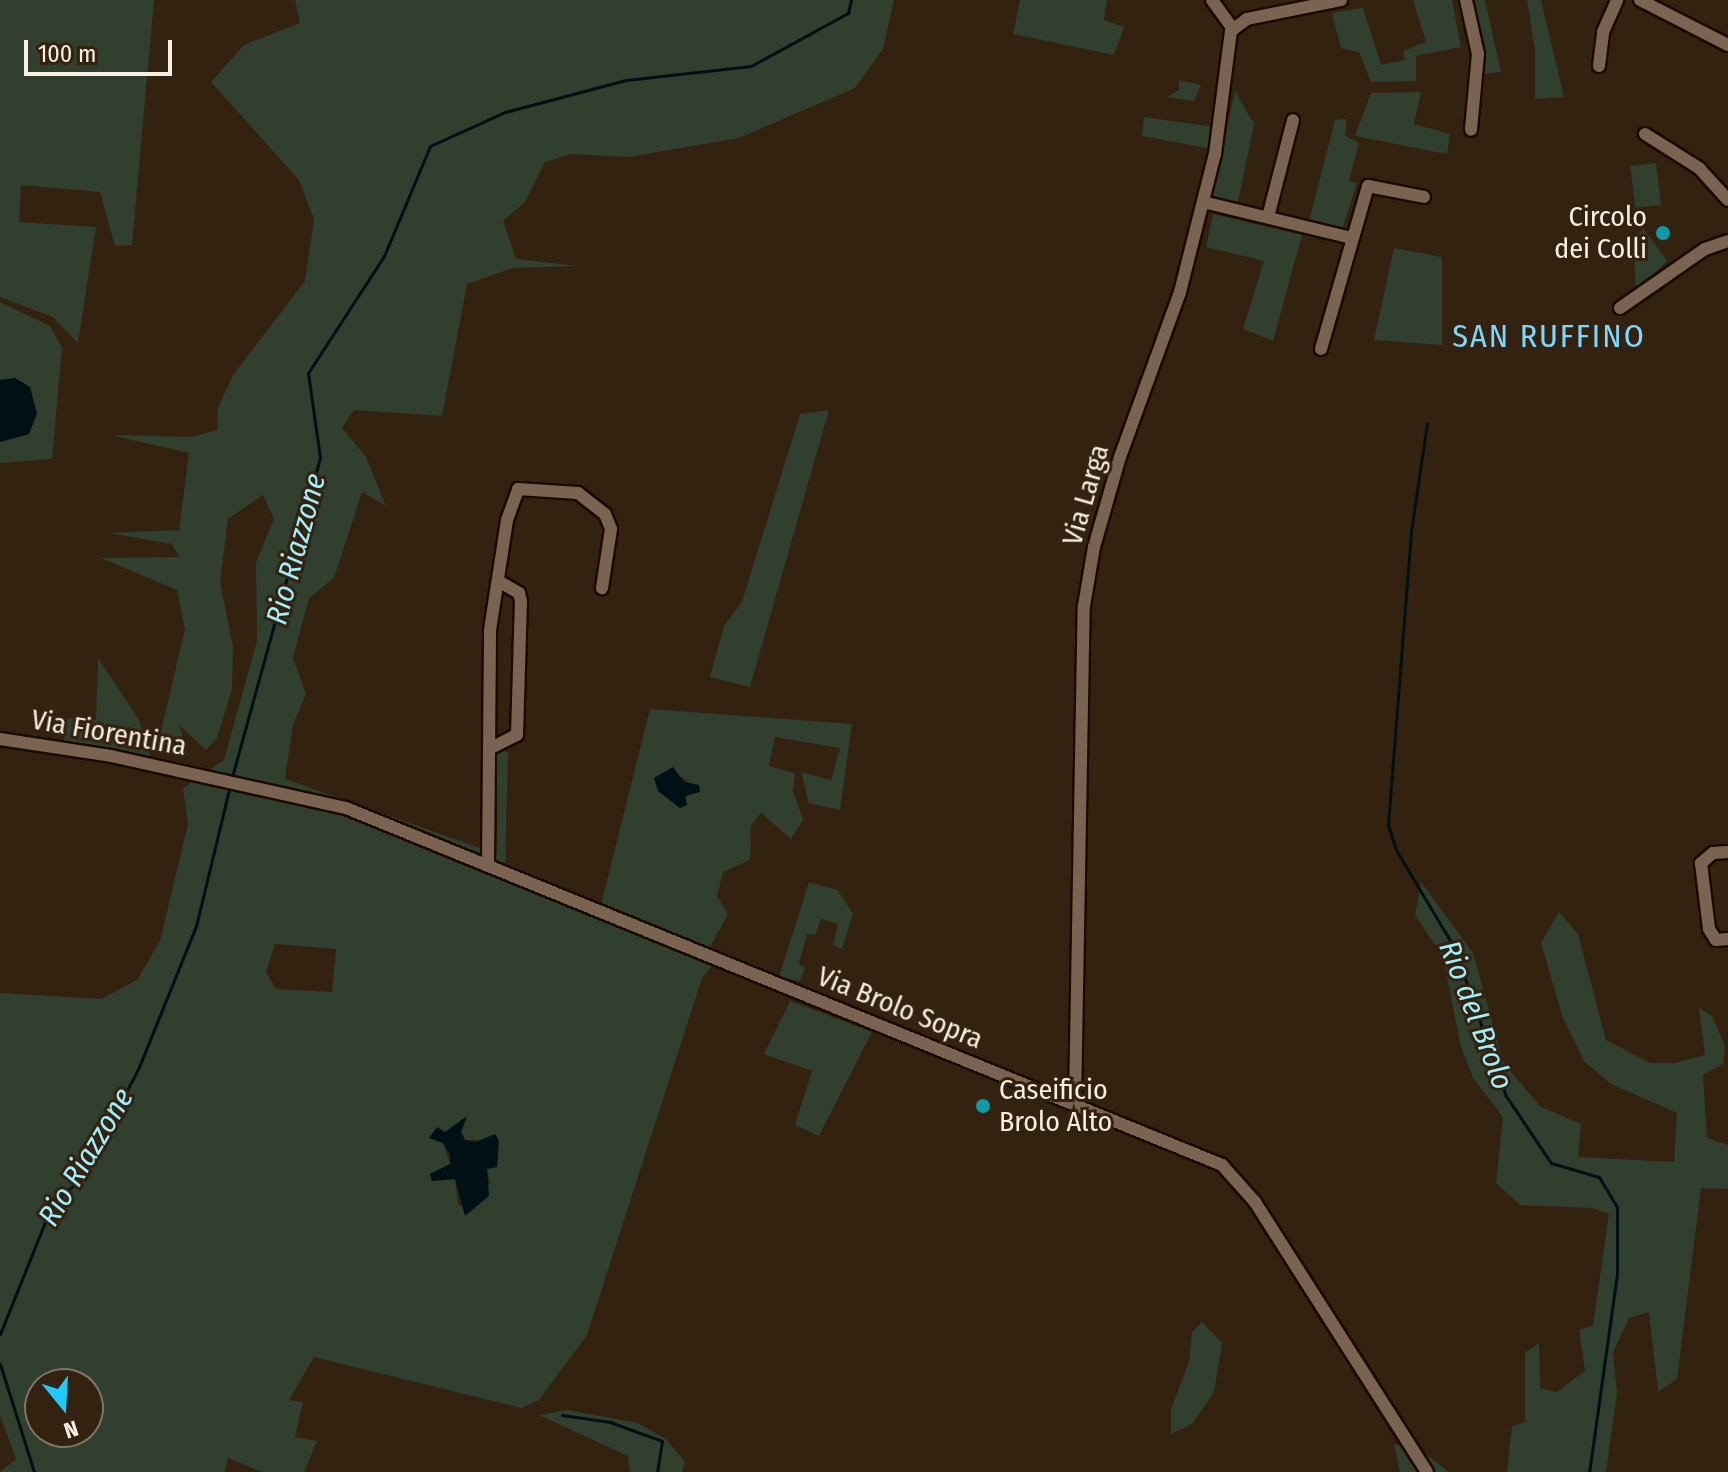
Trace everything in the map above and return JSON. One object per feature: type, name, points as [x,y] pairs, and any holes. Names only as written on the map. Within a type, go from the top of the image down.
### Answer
[{"type":"street","points":[[1212,0],[1233,29],[1247,19],[1341,0]]},
{"type":"street","points":[[1466,0],[1478,54],[1471,130]]},
{"type":"street","points":[[1599,66],[1603,32],[1617,0]]},
{"type":"street","points":[[1640,0],[1728,45]]},
{"type":"street","name":"Via Larga","points":[[1075,1104],[1084,606],[1094,547],[1120,457],[1180,292],[1203,202],[1233,29]]},
{"type":"street","points":[[1268,217],[1293,120]]},
{"type":"street","points":[[1645,134],[1699,168],[1728,200]]},
{"type":"street","points":[[1321,349],[1368,186],[1424,197]]},
{"type":"street","points":[[1203,202],[1352,238]]},
{"type":"street","points":[[1620,308],[1705,249],[1728,241]]},
{"type":"street","points":[[488,866],[490,630],[500,582],[507,520],[518,489],[534,487],[578,493],[605,514],[611,529],[602,588]]},
{"type":"street","points":[[489,749],[517,735],[521,601],[519,593],[500,582]]},
{"type":"street","name":"Via Fiorentina","points":[[0,739],[210,776]]},
{"type":"street","name":"Via Brolo Sopra","points":[[210,776],[346,808],[1075,1104],[1234,1174],[1427,1472]]},
{"type":"street","points":[[1728,852],[1713,853],[1701,863],[1709,929],[1716,940],[1728,939]]},
{"type":"green space","points":[[0,0],[154,0],[132,245],[115,246],[100,192],[21,185],[19,222],[96,227],[78,343],[53,317],[0,297]]},
{"type":"green space","points":[[295,0],[894,0],[883,49],[855,88],[739,138],[629,157],[571,154],[545,162],[525,202],[503,221],[516,259],[578,266],[513,268],[467,284],[442,416],[354,410],[342,428],[366,457],[386,506],[362,492],[334,578],[309,598],[293,658],[306,694],[293,725],[285,779],[480,848],[481,739],[489,740],[508,753],[505,867],[601,905],[650,709],[852,724],[840,810],[809,803],[801,772],[831,780],[840,748],[775,737],[769,766],[795,773],[793,791],[803,820],[791,839],[761,813],[751,825],[750,860],[723,872],[717,896],[728,914],[710,947],[723,952],[702,978],[587,1335],[539,1400],[521,1408],[314,1357],[289,1400],[303,1402],[295,1437],[317,1441],[304,1472],[262,1472],[228,1458],[225,1472],[0,1472],[16,1459],[0,1415],[0,993],[101,999],[137,980],[160,941],[188,824],[183,788],[224,760],[257,641],[256,563],[274,519],[263,495],[228,519],[220,582],[233,647],[232,689],[217,738],[206,750],[179,725],[188,756],[156,753],[185,629],[177,590],[101,558],[179,557],[172,544],[110,533],[179,530],[189,453],[111,435],[192,437],[217,430],[218,408],[233,375],[305,281],[314,219],[299,180],[211,82],[244,45],[300,23]],"holes":[[[682,777],[693,785],[680,808],[658,791]],[[275,944],[336,949],[332,992],[276,989],[266,972]],[[458,1126],[465,1140],[485,1140],[495,1151],[496,1167],[487,1169],[490,1183],[471,1212],[458,1204],[455,1179],[432,1181],[430,1175],[450,1164],[443,1143],[430,1138],[437,1128],[445,1132]]]},
{"type":"green space","points":[[1020,0],[1107,0],[1104,20],[1124,27],[1114,55],[1013,34]]},
{"type":"green space","points":[[1413,0],[1452,0],[1461,47],[1416,56],[1416,81],[1371,82],[1359,52],[1341,48],[1332,13],[1363,8],[1381,65],[1405,60],[1403,51],[1426,42]]},
{"type":"green space","points":[[1471,0],[1485,0],[1501,72],[1484,74],[1486,56]]},
{"type":"green space","points":[[1527,0],[1541,0],[1564,97],[1535,99],[1535,50]]},
{"type":"green space","points":[[1179,80],[1201,85],[1194,101],[1167,97],[1179,90]]},
{"type":"green space","points":[[1235,91],[1254,124],[1238,202],[1211,198]]},
{"type":"green space","points":[[1421,92],[1414,124],[1450,134],[1447,154],[1355,136],[1371,93]]},
{"type":"green space","points":[[1144,117],[1214,127],[1212,149],[1142,136]]},
{"type":"green space","points":[[1347,119],[1345,136],[1359,143],[1349,181],[1357,183],[1342,230],[1309,222],[1335,120]]},
{"type":"green space","points":[[1656,163],[1661,205],[1635,208],[1630,166]]},
{"type":"green space","points":[[1213,214],[1302,235],[1273,341],[1243,329],[1264,261],[1206,247]]},
{"type":"green space","points":[[1644,229],[1667,261],[1636,291],[1633,237]]},
{"type":"green space","points":[[1394,248],[1442,257],[1442,345],[1374,340]]},
{"type":"green space","points":[[0,302],[50,326],[62,348],[52,459],[0,463],[0,442],[29,434],[15,378],[0,380]]},
{"type":"green space","points":[[829,410],[750,687],[710,677],[724,626],[742,602],[800,414]]},
{"type":"green space","points":[[98,658],[139,720],[151,759],[63,743],[67,718],[96,720]]},
{"type":"green space","points":[[809,882],[838,890],[853,914],[842,949],[833,945],[838,924],[821,919],[815,935],[807,934],[799,964],[805,968],[800,981],[779,977]]},
{"type":"green space","points":[[1421,882],[1473,953],[1504,1064],[1541,1107],[1581,1124],[1578,1157],[1674,1162],[1677,1113],[1611,1084],[1584,1061],[1563,1018],[1541,943],[1559,912],[1578,934],[1606,1040],[1650,1063],[1675,1063],[1705,1055],[1699,1008],[1712,1016],[1725,1046],[1723,1064],[1703,1075],[1707,1138],[1728,1145],[1728,1189],[1701,1188],[1677,1379],[1658,1392],[1649,1312],[1629,1318],[1613,1352],[1617,1393],[1606,1472],[1507,1472],[1512,1426],[1525,1422],[1525,1353],[1539,1343],[1540,1388],[1557,1392],[1585,1371],[1579,1330],[1593,1325],[1609,1214],[1592,1208],[1520,1205],[1496,1183],[1503,1117],[1473,1078],[1461,1047],[1443,957],[1415,915]]},
{"type":"green space","points":[[790,1001],[872,1032],[819,1136],[795,1125],[812,1071],[764,1054]]},
{"type":"green space","points":[[1202,1322],[1222,1343],[1214,1392],[1192,1424],[1171,1434],[1171,1409],[1189,1362],[1192,1332]]},
{"type":"green space","points":[[567,1410],[638,1423],[667,1440],[685,1462],[682,1472],[630,1472],[628,1456],[539,1415]]},
{"type":"green space","points":[[1394,1444],[1422,1451],[1449,1472],[1400,1472]]},
{"type":"shaded area","points":[[15,378],[30,387],[37,414],[29,434],[0,442],[0,380]]},
{"type":"shaded area","points":[[673,767],[684,782],[699,785],[700,792],[685,796],[687,805],[680,808],[658,791],[654,778]]},
{"type":"shaded area","points":[[467,1116],[461,1132],[465,1140],[476,1142],[495,1134],[499,1141],[497,1167],[487,1169],[489,1196],[465,1216],[455,1179],[432,1181],[430,1174],[450,1164],[450,1154],[443,1143],[429,1138],[437,1127],[445,1132]]},
{"type":"waterway","name":"Rio Riazzone","points":[[232,777],[320,458],[308,373],[384,256],[430,146],[505,112],[626,80],[751,66],[848,13],[851,0]]},
{"type":"waterway","name":"Rio del Brolo","points":[[1427,423],[1411,532],[1388,825],[1396,850],[1454,947],[1506,1096],[1551,1163],[1599,1177],[1617,1207],[1617,1274],[1589,1472]]},
{"type":"waterway","name":"Rio Riazzone","points":[[0,1334],[53,1202],[81,1179],[139,1067],[196,926],[230,785]]},
{"type":"waterway","name":"Rio Riazzone","points":[[0,1364],[34,1472]]},
{"type":"waterway","points":[[562,1415],[610,1422],[662,1441],[657,1472]]},
{"type":"place","name":"Circolo dei Colli","points":[[1663,233]]},
{"type":"place","name":"Caseificio Brolo Alto","points":[[983,1106]]},
{"type":"district","name":"SAN RUFFINO","points":[[1549,336]]}]
